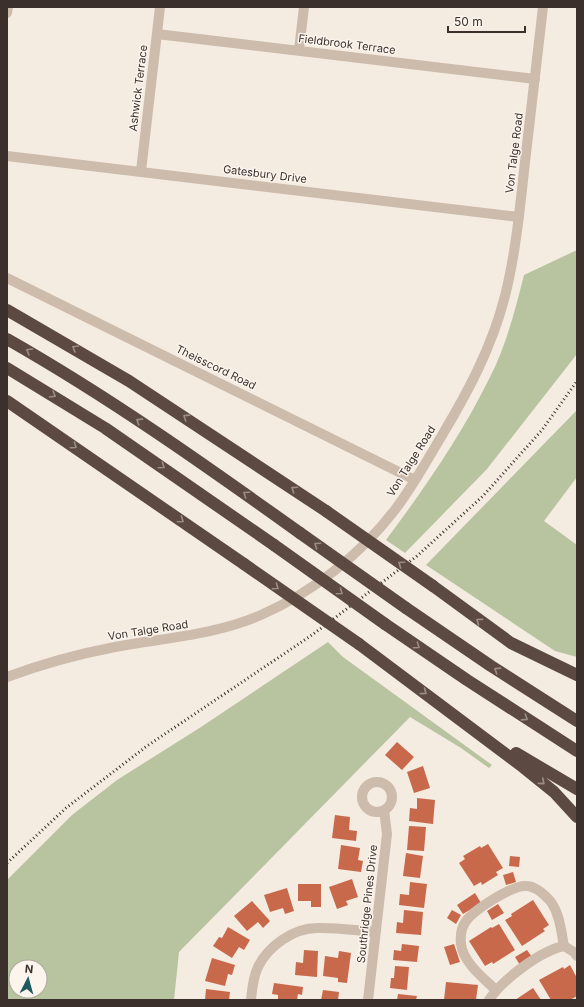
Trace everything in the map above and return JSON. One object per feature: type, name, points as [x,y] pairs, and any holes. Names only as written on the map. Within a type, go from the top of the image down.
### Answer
[{"type":"highway","points":[[7,310],[129,381],[326,511],[511,643],[577,675]]},
{"type":"highway","points":[[7,339],[167,439],[406,608],[491,666],[577,721]]},
{"type":"highway","points":[[7,368],[111,432],[466,680],[577,751]]},
{"type":"highway","points":[[7,401],[359,644],[478,732],[554,792],[577,817]]},
{"type":"highway","points":[[511,643],[577,666]]},
{"type":"highway","points":[[478,732],[577,789]]},
{"type":"street","points":[[7,12],[8,7]]},
{"type":"street","name":"Ashwick Terrace","points":[[141,172],[160,7]]},
{"type":"street","points":[[299,50],[304,7]]},
{"type":"street","name":"Von Talge Road","points":[[7,677],[90,652],[217,630],[260,615],[314,586],[356,552],[389,516],[415,480],[467,393],[486,354],[500,314],[509,282],[519,216],[543,7]]},
{"type":"street","name":"Fieldbrook Terrace","points":[[157,34],[535,79]]},
{"type":"street","name":"Gatesbury Drive","points":[[7,156],[519,216]]},
{"type":"street","name":"Theisscord Road","points":[[7,278],[415,480]]},
{"type":"street","name":"Southridge Pines Drive","points":[[368,1000],[387,834],[384,810]]},
{"type":"street","points":[[496,990],[466,959],[461,946],[460,932],[467,919],[500,894],[525,885],[535,888],[542,893],[551,902],[557,914],[564,946]]},
{"type":"street","points":[[251,1000],[258,967],[272,949],[298,932],[317,928],[376,932]]},
{"type":"street","points":[[489,1000],[496,990],[540,956],[553,948],[564,946],[574,952],[577,956]]},
{"type":"green space","points":[[577,250],[577,354],[487,469],[405,553],[386,540],[441,462],[478,400],[495,367],[505,341],[524,275]]},
{"type":"green space","points":[[577,410],[577,477],[544,521],[577,545],[577,657],[555,651],[426,565]]},
{"type":"green space","points":[[328,642],[343,657],[492,765],[489,768],[461,748],[410,717],[179,952],[174,1000],[7,1000],[7,880],[72,815],[117,780],[201,727]]},
{"type":"building","points":[[397,742],[414,757],[402,770],[385,755]]},
{"type":"building","points":[[423,766],[430,788],[414,793],[407,772]]},
{"type":"building","points":[[417,798],[435,800],[433,824],[409,821],[410,808],[417,809]]},
{"type":"building","points":[[335,815],[350,817],[349,830],[357,831],[356,841],[332,838]]},
{"type":"building","points":[[409,826],[426,827],[424,851],[407,850]]},
{"type":"building","points":[[488,844],[503,868],[496,872],[498,875],[482,885],[481,882],[474,886],[459,863],[465,859],[463,856],[480,846],[481,848]]},
{"type":"building","points":[[341,845],[360,848],[358,860],[363,861],[361,872],[338,869]]},
{"type":"building","points":[[406,853],[423,856],[420,878],[403,876]]},
{"type":"building","points":[[510,856],[520,857],[519,867],[509,866]]},
{"type":"building","points":[[513,872],[516,882],[506,885],[503,875]]},
{"type":"building","points":[[352,879],[358,897],[346,901],[348,905],[337,909],[329,887]]},
{"type":"building","points":[[410,882],[427,884],[424,908],[399,905],[400,894],[409,895]]},
{"type":"building","points":[[298,884],[321,884],[321,907],[311,907],[311,901],[298,901]]},
{"type":"building","points":[[287,888],[294,911],[285,914],[283,908],[270,912],[264,895]]},
{"type":"building","points":[[475,893],[481,903],[463,914],[457,905]]},
{"type":"building","points":[[533,900],[549,925],[543,929],[545,931],[522,946],[505,920],[512,916],[511,914]]},
{"type":"building","points":[[252,901],[270,921],[263,928],[258,922],[247,931],[234,916]]},
{"type":"building","points":[[498,904],[504,913],[492,920],[487,911]]},
{"type":"building","points":[[404,910],[423,912],[421,935],[396,933],[397,922],[403,923]]},
{"type":"building","points":[[452,910],[461,915],[456,924],[447,918]]},
{"type":"building","points":[[499,924],[515,950],[493,964],[492,962],[485,966],[469,941],[491,927],[492,928]]},
{"type":"building","points":[[228,927],[250,940],[244,950],[239,947],[232,958],[213,946],[219,937],[222,938]]},
{"type":"building","points":[[402,944],[419,946],[417,962],[393,960],[394,950],[401,951]]},
{"type":"building","points":[[454,944],[460,962],[450,965],[444,947]]},
{"type":"building","points":[[304,950],[318,951],[317,977],[295,975],[296,962],[303,963]]},
{"type":"building","points":[[527,950],[532,957],[520,965],[515,957]]},
{"type":"building","points":[[339,951],[351,953],[347,983],[338,982],[338,978],[323,976],[325,956],[338,958]]},
{"type":"building","points":[[212,958],[235,965],[232,975],[228,974],[225,986],[205,981]]},
{"type":"building","points":[[570,965],[577,978],[577,996],[570,1000],[551,1000],[539,980],[563,967],[564,969]]},
{"type":"building","points":[[395,966],[409,967],[407,990],[390,988],[391,978],[394,978]]},
{"type":"building","points":[[446,982],[478,985],[476,1000],[444,1000]]},
{"type":"building","points":[[274,983],[303,987],[302,995],[298,994],[297,1000],[278,1000],[278,995],[272,994]]},
{"type":"building","points":[[533,988],[541,1000],[515,1000]]},
{"type":"building","points":[[206,989],[230,992],[229,1000],[205,1000]]},
{"type":"building","points":[[323,990],[339,992],[338,1000],[321,1000]]},
{"type":"building","points":[[398,994],[417,996],[416,1000],[397,1000]]},
{"type":"railway","points":[[7,863],[66,808],[147,746],[312,635],[417,556],[483,496],[542,430],[577,381]]}]
